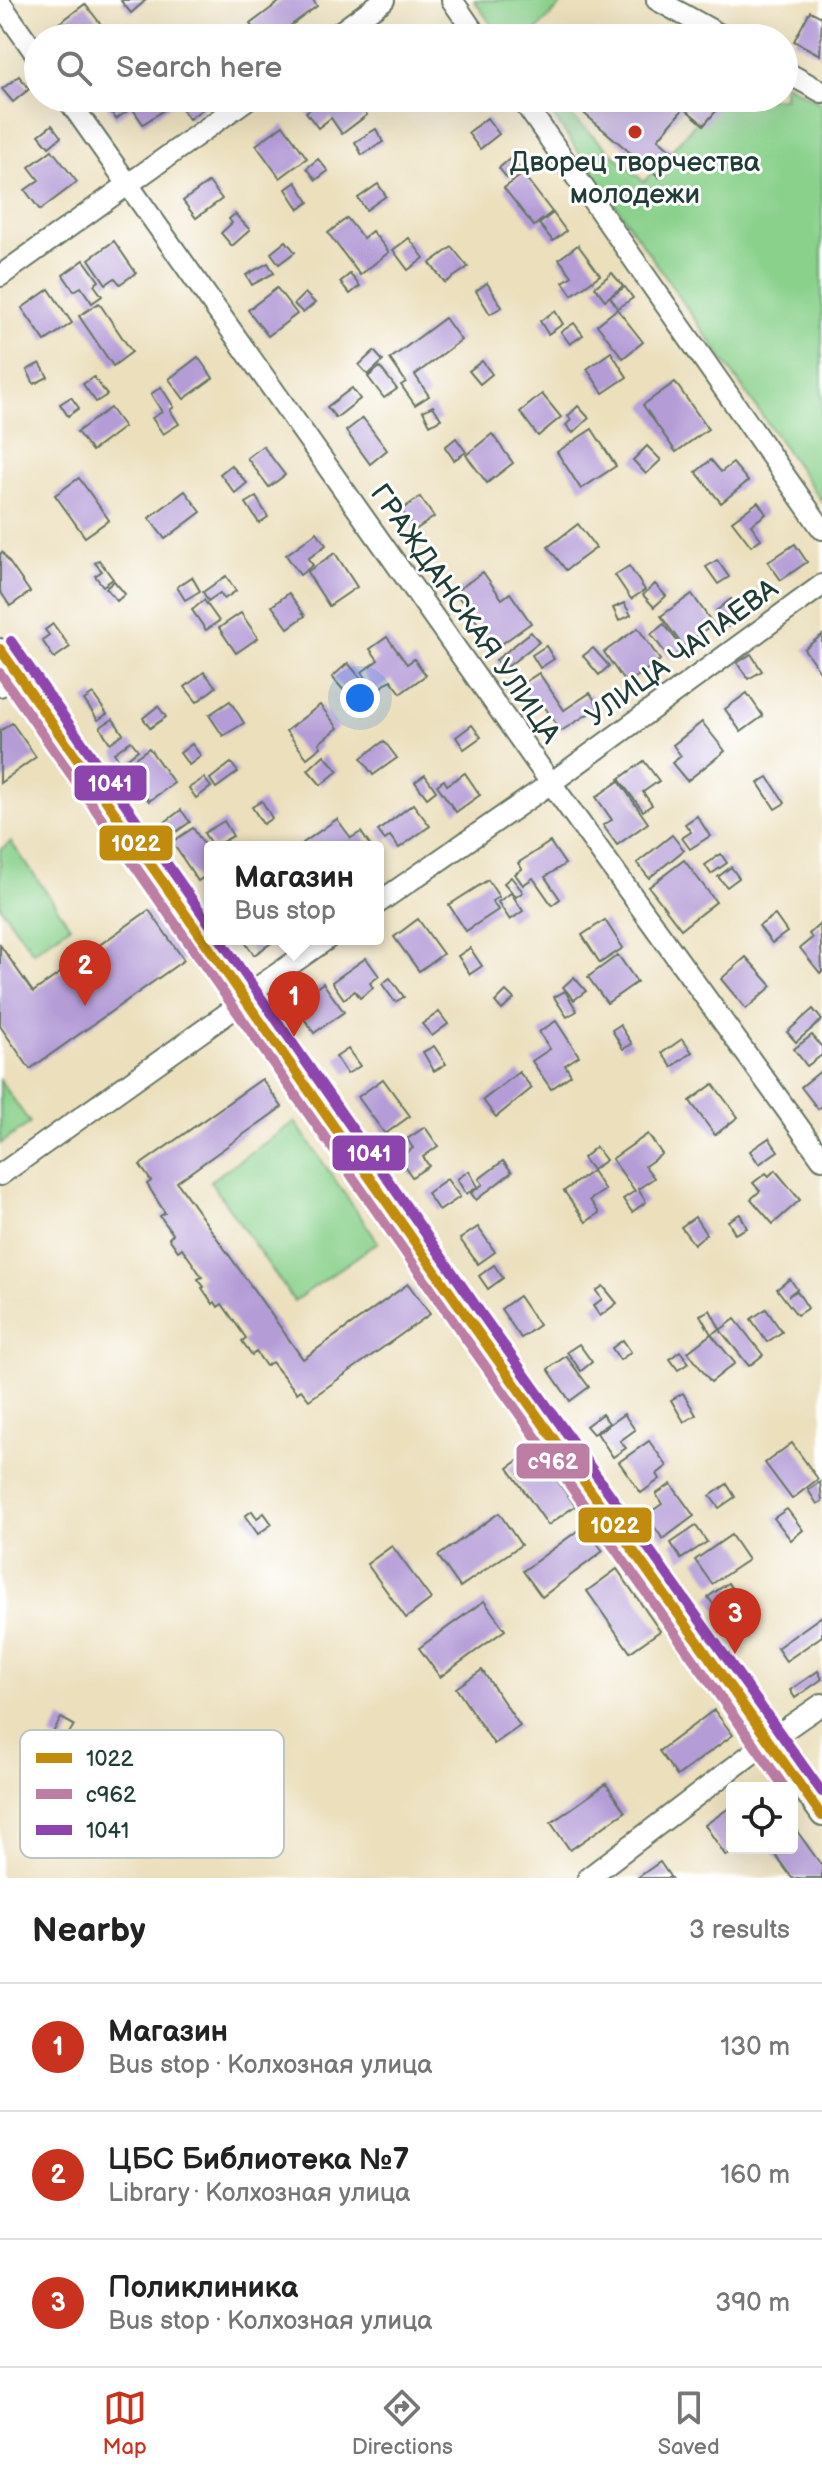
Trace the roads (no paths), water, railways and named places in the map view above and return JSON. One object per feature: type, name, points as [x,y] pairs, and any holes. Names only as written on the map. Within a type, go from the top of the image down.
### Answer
[{"type":"street","points":[[351,24],[384,0]]},
{"type":"street","points":[[452,0],[468,24]]},
{"type":"street","points":[[657,0],[701,24]]},
{"type":"street","points":[[0,3],[24,37]]},
{"type":"street","points":[[798,79],[822,92]]},
{"type":"street","name":"ГРАЖДАНСКАЯ УЛИЦА","points":[[77,112],[551,783],[821,1157]]},
{"type":"street","points":[[0,276],[230,112]]},
{"type":"street","points":[[531,112],[822,529]]},
{"type":"street","name":"УЛИЦА ЧАПАЕВА","points":[[384,899],[551,783],[822,585]]},
{"type":"street","points":[[0,649],[204,940]]},
{"type":"street","points":[[0,686],[16,672]]},
{"type":"street","points":[[207,945],[822,1816]]},
{"type":"street","points":[[0,1175],[318,945]]},
{"type":"street","points":[[588,1878],[822,1704]]},
{"type":"place","name":"Дворец творчества молодежи","points":[[635,132]]},
{"type":"place","name":"ЦБС Библиотека №7","points":[[85,1006]]},
{"type":"place","name":"Магазин","points":[[294,1037]]},
{"type":"place","name":"Поликлиника","points":[[735,1654]]}]
